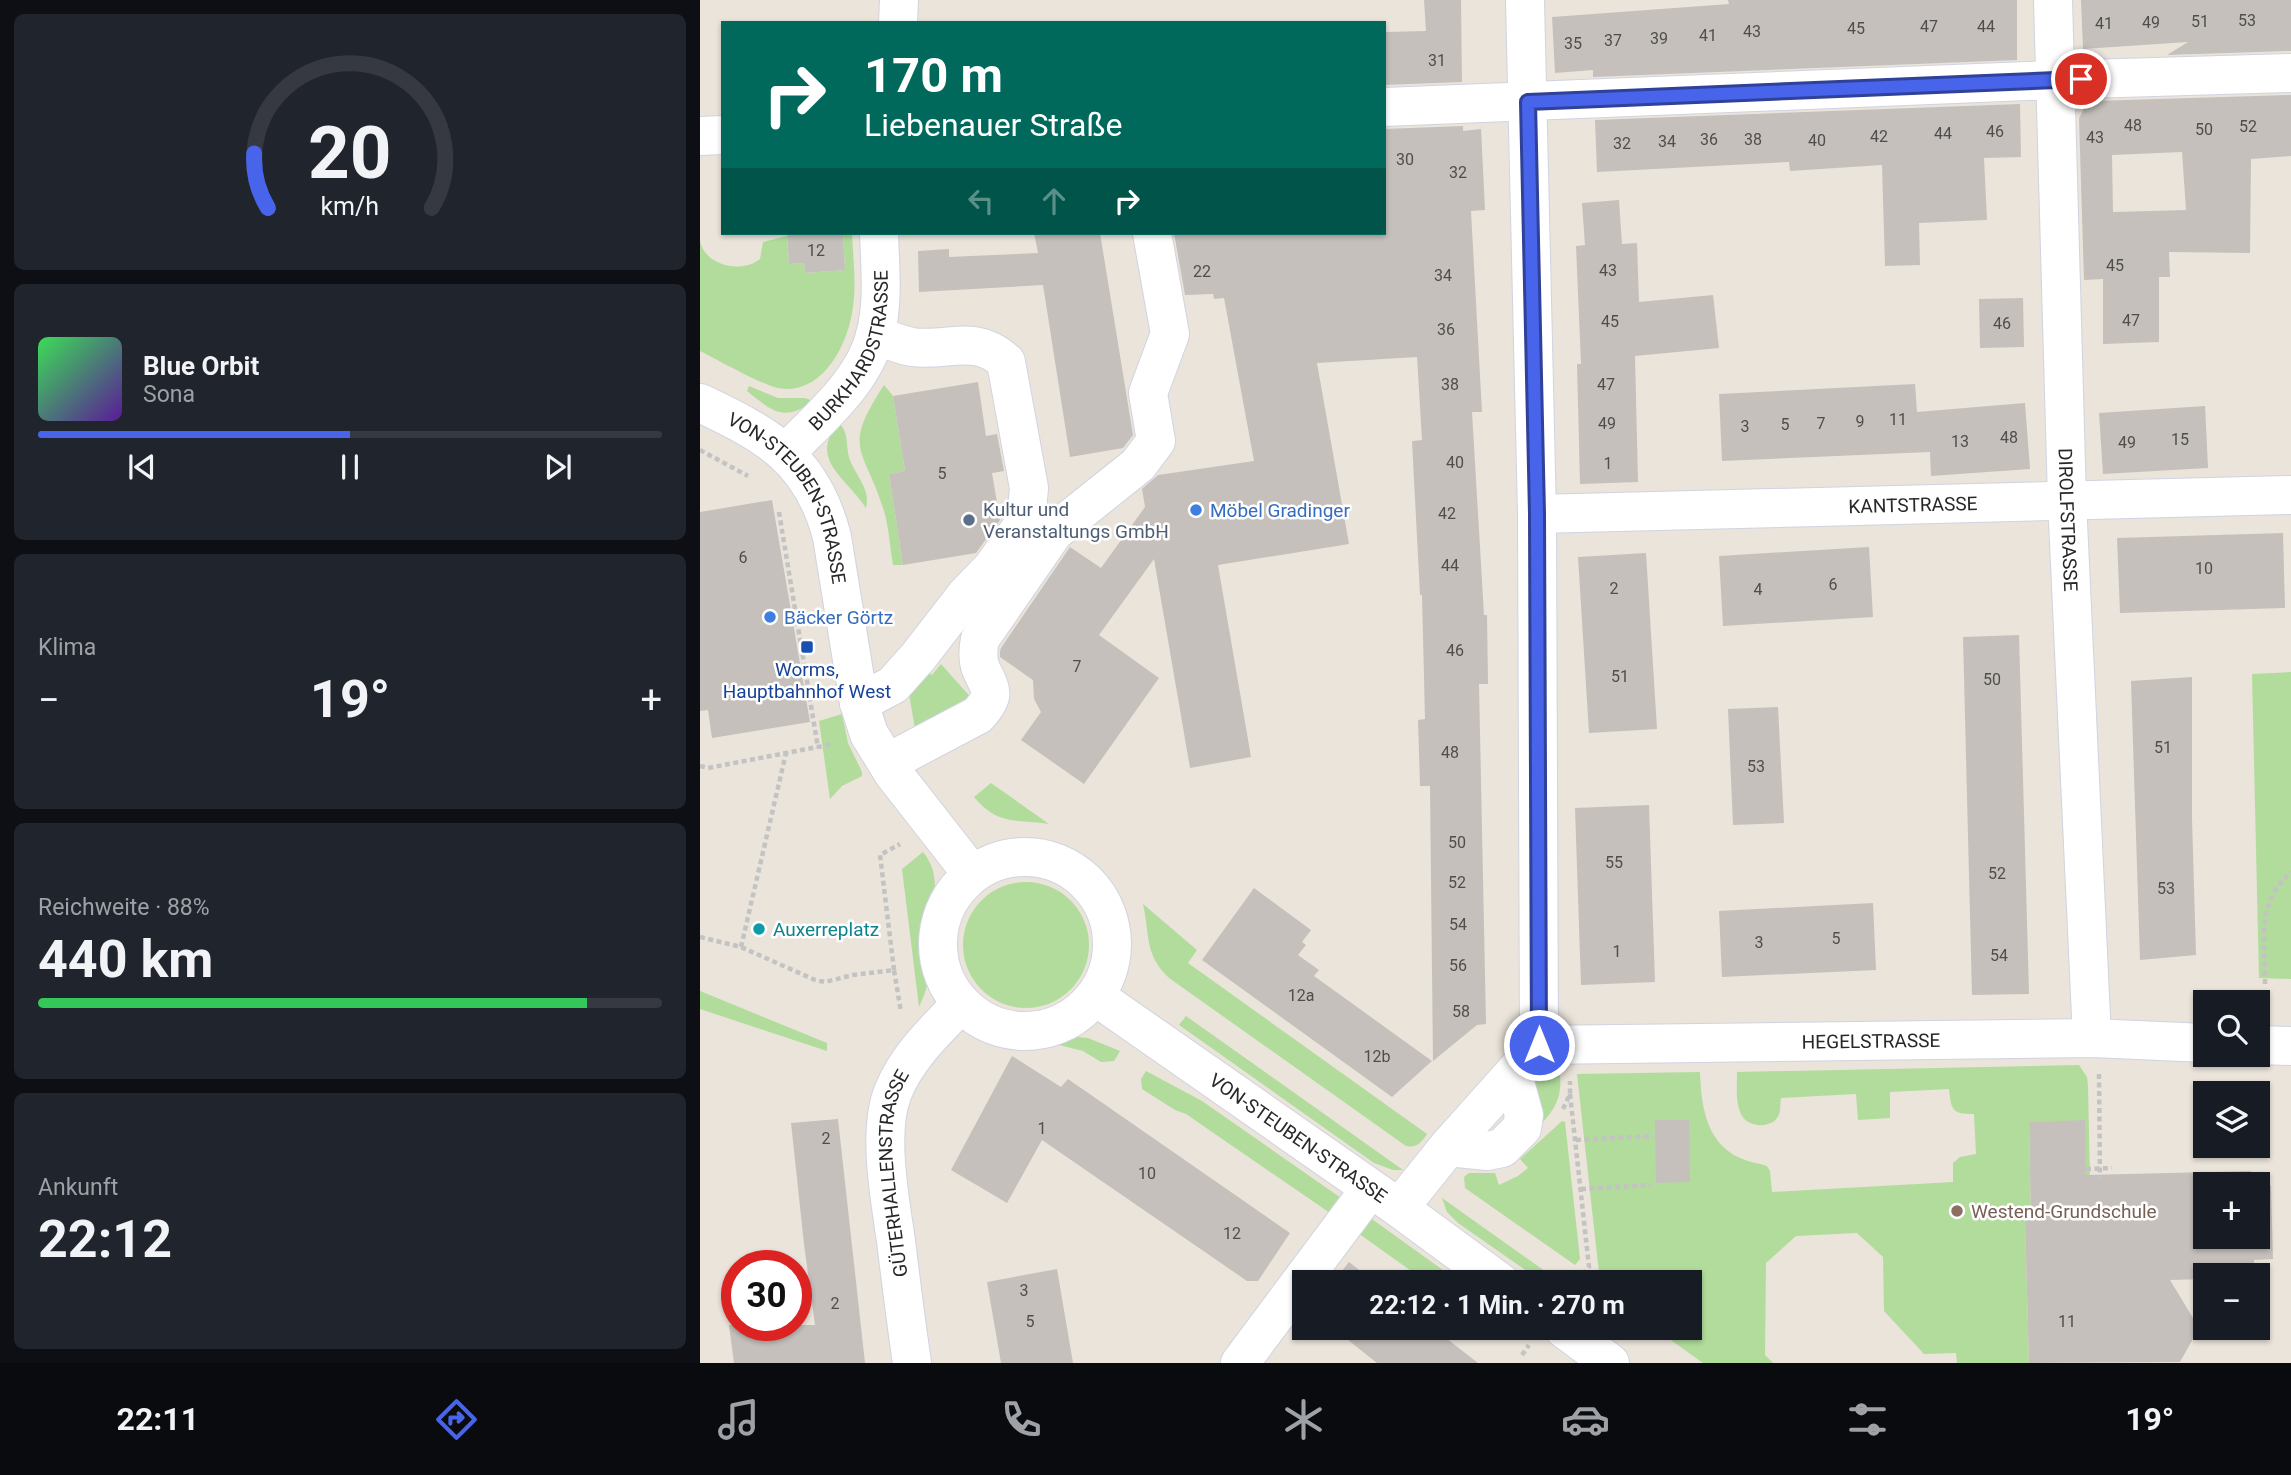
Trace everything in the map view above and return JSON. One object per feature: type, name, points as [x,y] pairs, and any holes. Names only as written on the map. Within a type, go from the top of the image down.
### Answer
[{"type":"street","points":[[898,21],[899,0]]},
{"type":"street","points":[[1240,1363],[1384,1198],[1448,1147],[1539,1045],[1537,514],[1525,0]]},
{"type":"street","name":"DIROLFSTRASSE","points":[[2053,0],[2067,500],[2095,1038]]},
{"type":"street","points":[[1386,107],[2291,73]]},
{"type":"street","points":[[700,136],[721,135]]},
{"type":"street","name":"BURKHARDSTRASSE","points":[[786,453],[849,385],[865,361],[875,335],[881,289],[879,235]]},
{"type":"street","points":[[872,734],[978,715],[988,705],[990,687],[978,658],[980,639],[1054,532],[1139,464],[1156,441],[1149,393],[1170,334],[1152,235]]},
{"type":"street","points":[[872,734],[894,685],[966,595],[992,568],[1026,521],[1029,488],[1006,362],[987,348],[973,345],[912,347],[875,335]]},
{"type":"street","name":"VON-STEUBEN-STRASSE","points":[[700,403],[741,422],[786,453],[804,474],[827,516],[872,734],[972,874]]},
{"type":"street","name":"KANTSTRASSE","points":[[1537,514],[2291,495]]},
{"type":"street","points":[[1033,858],[1065,867],[1091,887],[1108,917],[1112,933],[1109,966],[1095,996],[1070,1019],[1039,1031],[1005,1030],[989,1024],[961,1004],[944,978],[937,946],[949,901],[972,874],[1000,861],[1033,858]]},
{"type":"street","name":"VON-STEUBEN-STRASSE","points":[[1095,996],[1483,1270]]},
{"type":"street","name":"GÜTERHALLENSTRASSE","points":[[912,1363],[887,1165],[886,1121],[892,1094],[912,1058],[961,1004]]},
{"type":"street","name":"HEGELSTRASSE","points":[[1539,1045],[2095,1038],[2193,1042]]},
{"type":"street","points":[[2270,1045],[2291,1046]]},
{"type":"street","points":[[1579,1340],[1610,1363]]},
{"type":"path","points":[[700,450],[758,482]]},
{"type":"path","points":[[779,511],[816,710],[818,748]]},
{"type":"path","points":[[700,766],[708,768],[818,748],[872,734]]},
{"type":"path","points":[[741,947],[786,753]]},
{"type":"path","points":[[909,839],[880,855],[904,1031],[922,1046]]},
{"type":"path","points":[[2265,984],[2262,926],[2276,887],[2291,872]]},
{"type":"path","points":[[700,937],[741,947],[815,981],[825,982],[894,970]]},
{"type":"path","points":[[2095,1038],[2100,1180]]},
{"type":"path","points":[[1570,1094],[1589,1267],[1587,1270]]},
{"type":"path","points":[[1576,1140],[1653,1136]]},
{"type":"path","points":[[2086,1169],[2112,1168]]},
{"type":"path","points":[[1581,1189],[1651,1185]]},
{"type":"green space","points":[[843,235],[852,235],[854,283],[849,327],[837,355],[818,377],[806,385],[793,389],[778,388],[700,351],[700,241],[703,250],[716,262],[744,266],[760,259],[763,242],[787,236],[789,264],[804,263],[805,273],[845,270]]},
{"type":"green space","points":[[884,385],[893,396],[905,471],[889,474],[903,565],[893,565],[884,511],[860,448],[863,423]]},
{"type":"green space","points":[[749,386],[778,398],[805,398],[813,401],[794,412],[778,412],[747,391]]},
{"type":"green space","points":[[839,423],[846,436],[850,460],[865,489],[866,508],[841,478],[829,458],[827,447],[830,436]]},
{"type":"green space","points":[[941,664],[974,701],[915,729],[908,688],[922,669],[932,675]]},
{"type":"green space","points":[[2291,672],[2291,979],[2259,978],[2252,674]]},
{"type":"green space","points":[[842,714],[848,743],[862,776],[842,786],[830,799],[819,721]]},
{"type":"green space","points":[[991,783],[1049,824],[1009,820],[991,813],[974,797]]},
{"type":"green space","points":[[923,852],[930,862],[935,883],[927,948],[927,987],[919,1007],[902,869]]},
{"type":"green space","points":[[1026,882],[1050,887],[1070,901],[1084,921],[1089,945],[1084,969],[1070,989],[1050,1003],[1026,1008],[1002,1003],[982,989],[968,969],[963,945],[968,921],[982,901],[1002,887]]},
{"type":"green space","points":[[1143,904],[1197,950],[1188,963],[1427,1134],[1423,1140],[1416,1145],[1406,1146],[1169,978],[1155,961],[1149,944]]},
{"type":"green space","points":[[700,991],[827,1043],[827,1051],[700,1009]]},
{"type":"green space","points":[[1186,1016],[1403,1170],[1393,1170],[1374,1163],[1179,1025]]},
{"type":"green space","points":[[1067,1036],[1088,1038],[1120,1051],[1114,1061],[1101,1062],[1083,1051],[1055,1044],[1054,1039]]},
{"type":"green space","points":[[2079,1065],[2087,1077],[2088,1086],[2090,1180],[2086,1180],[2084,1121],[2029,1122],[2031,1220],[2025,1220],[2029,1363],[1957,1363],[1956,1353],[1924,1354],[1884,1311],[1883,1257],[1857,1233],[1796,1236],[1766,1263],[1765,1355],[1773,1363],[1703,1363],[1671,1340],[1702,1340],[1702,1270],[1599,1270],[1577,1074],[1700,1072],[1704,1110],[1713,1133],[1729,1151],[1743,1159],[1767,1166],[1772,1192],[1953,1182],[1953,1163],[1960,1157],[1976,1154],[1974,1114],[1954,1110],[1949,1089],[1890,1092],[1890,1118],[1858,1120],[1856,1094],[1781,1098],[1780,1112],[1776,1119],[1767,1124],[1755,1125],[1745,1120],[1738,1106],[1737,1072]]},
{"type":"green space","points":[[1146,1071],[1202,1101],[1341,1198],[1330,1213],[1186,1114],[1142,1089],[1141,1079]]},
{"type":"green space","points":[[1560,1074],[1557,1101],[1541,1124],[1534,1084],[1538,1077]]},
{"type":"green space","points":[[1562,1121],[1565,1122],[1580,1259],[1575,1265],[1465,1188],[1464,1177],[1469,1173],[1495,1173],[1499,1185],[1518,1176],[1528,1168],[1520,1159]]},
{"type":"green space","points":[[1442,1198],[1543,1270],[1525,1270],[1458,1223],[1447,1212]]},
{"type":"green space","points":[[1369,1217],[1443,1270],[1410,1270],[1358,1233]]},
{"type":"building","points":[[1424,0],[1461,0],[1462,82],[1386,85],[1386,32],[1426,31]]},
{"type":"building","points":[[1728,0],[2017,0],[2017,60],[1593,77],[1593,70],[1555,73],[1552,17],[1729,4]]},
{"type":"building","points":[[2081,0],[2291,0],[2291,51],[2167,55],[2188,42],[2083,49]]},
{"type":"building","points":[[2291,95],[2291,156],[2251,159],[2250,253],[2169,252],[2170,277],[2159,277],[2159,342],[2103,344],[2103,279],[2084,280],[2079,118],[2085,107],[2094,101]],"holes":[[[2182,152],[2186,210],[2113,212],[2112,155]]]},
{"type":"building","points":[[2020,104],[2021,157],[1984,158],[1987,220],[1919,223],[1920,265],[1885,266],[1882,165],[1790,171],[1789,162],[1597,172],[1595,120]]},
{"type":"building","points":[[1463,126],[1463,131],[1481,129],[1485,210],[1471,211],[1482,412],[1472,412],[1484,615],[1487,615],[1488,684],[1479,684],[1486,1024],[1477,1025],[1433,1061],[1430,786],[1420,786],[1418,720],[1425,719],[1422,595],[1412,441],[1422,440],[1417,357],[1317,363],[1349,544],[1218,565],[1251,757],[1190,768],[1154,559],[1099,635],[1159,678],[1084,784],[1021,740],[1041,712],[1034,699],[1033,680],[1000,657],[1001,648],[1070,547],[1101,568],[1145,507],[1142,489],[1158,475],[1254,461],[1224,298],[1214,299],[1213,294],[1185,295],[1174,235],[1386,235],[1386,129]]},
{"type":"building","points":[[1619,200],[1622,244],[1637,243],[1639,302],[1713,295],[1719,348],[1635,356],[1638,482],[1580,484],[1577,364],[1581,364],[1576,246],[1585,245],[1582,203]]},
{"type":"building","points":[[787,235],[843,235],[845,270],[805,273],[804,263],[789,264]]},
{"type":"building","points":[[1034,235],[1100,235],[1133,435],[1123,448],[1070,457],[1043,285],[919,292],[918,251],[949,249],[949,257],[1038,253]]},
{"type":"building","points":[[2023,298],[2024,347],[1980,348],[1979,299]]},
{"type":"building","points":[[978,382],[986,436],[997,434],[1004,471],[992,473],[1000,520],[976,553],[903,565],[889,474],[905,471],[893,396]]},
{"type":"building","points":[[1915,384],[1917,412],[2025,403],[2030,469],[1931,476],[1930,452],[1722,461],[1719,394]]},
{"type":"building","points":[[2205,406],[2208,468],[2103,474],[2099,413]]},
{"type":"building","points":[[772,500],[810,722],[712,738],[708,710],[700,711],[700,512]]},
{"type":"building","points":[[2283,533],[2285,608],[2120,613],[2117,538]]},
{"type":"building","points":[[1869,547],[1873,617],[1723,626],[1719,556]]},
{"type":"building","points":[[1646,553],[1657,729],[1589,733],[1578,557]]},
{"type":"building","points":[[2019,635],[2029,994],[1972,995],[1963,637]]},
{"type":"building","points":[[2192,677],[2196,955],[2140,960],[2131,681]]},
{"type":"building","points":[[1778,707],[1784,823],[1733,825],[1728,709]]},
{"type":"building","points":[[1649,805],[1655,982],[1581,985],[1575,808]]},
{"type":"building","points":[[1254,888],[1311,930],[1302,942],[1306,945],[1298,955],[1319,970],[1314,976],[1432,1061],[1392,1097],[1202,960]]},
{"type":"building","points":[[1873,903],[1876,970],[1722,977],[1719,911]]},
{"type":"building","points":[[1012,1056],[1061,1087],[1068,1079],[1290,1233],[1258,1281],[1247,1281],[1042,1140],[1007,1203],[951,1170]]},
{"type":"building","points":[[838,1119],[865,1363],[734,1363],[731,1341],[812,1341],[812,1325],[815,1325],[812,1303],[812,1250],[805,1250],[791,1123]]},
{"type":"building","points":[[1655,1120],[1689,1120],[1690,1182],[1656,1183]]},
{"type":"building","points":[[2085,1120],[2086,1175],[2193,1172],[2193,1249],[2270,1249],[2271,1186],[2273,1259],[2254,1260],[2254,1263],[2193,1263],[2193,1279],[2170,1280],[2193,1318],[2193,1339],[2180,1362],[2029,1363],[2025,1220],[2031,1220],[2029,1122]]},
{"type":"building","points":[[1349,1262],[1359,1270],[1343,1270]]},
{"type":"building","points":[[1057,1269],[1073,1363],[1001,1363],[987,1282]]},
{"type":"building","points":[[1348,1340],[1448,1340],[1478,1363],[1377,1363]]},
{"type":"place","name":"Möbel Gradinger","points":[[1196,510]]},
{"type":"place","name":"Kultur und Veranstaltungs GmbH","points":[[969,520]]},
{"type":"place","name":"Bäcker Görtz","points":[[770,617]]},
{"type":"place","name":"Worms, Hauptbahnhof West","points":[[807,647]]},
{"type":"place","name":"Auxerreplatz","points":[[759,929]]},
{"type":"place","name":"Westend-Grundschule","points":[[1957,1211]]},
{"type":"route","points":[[1539,1045],[1537,514],[1528,102],[2081,79]]}]
